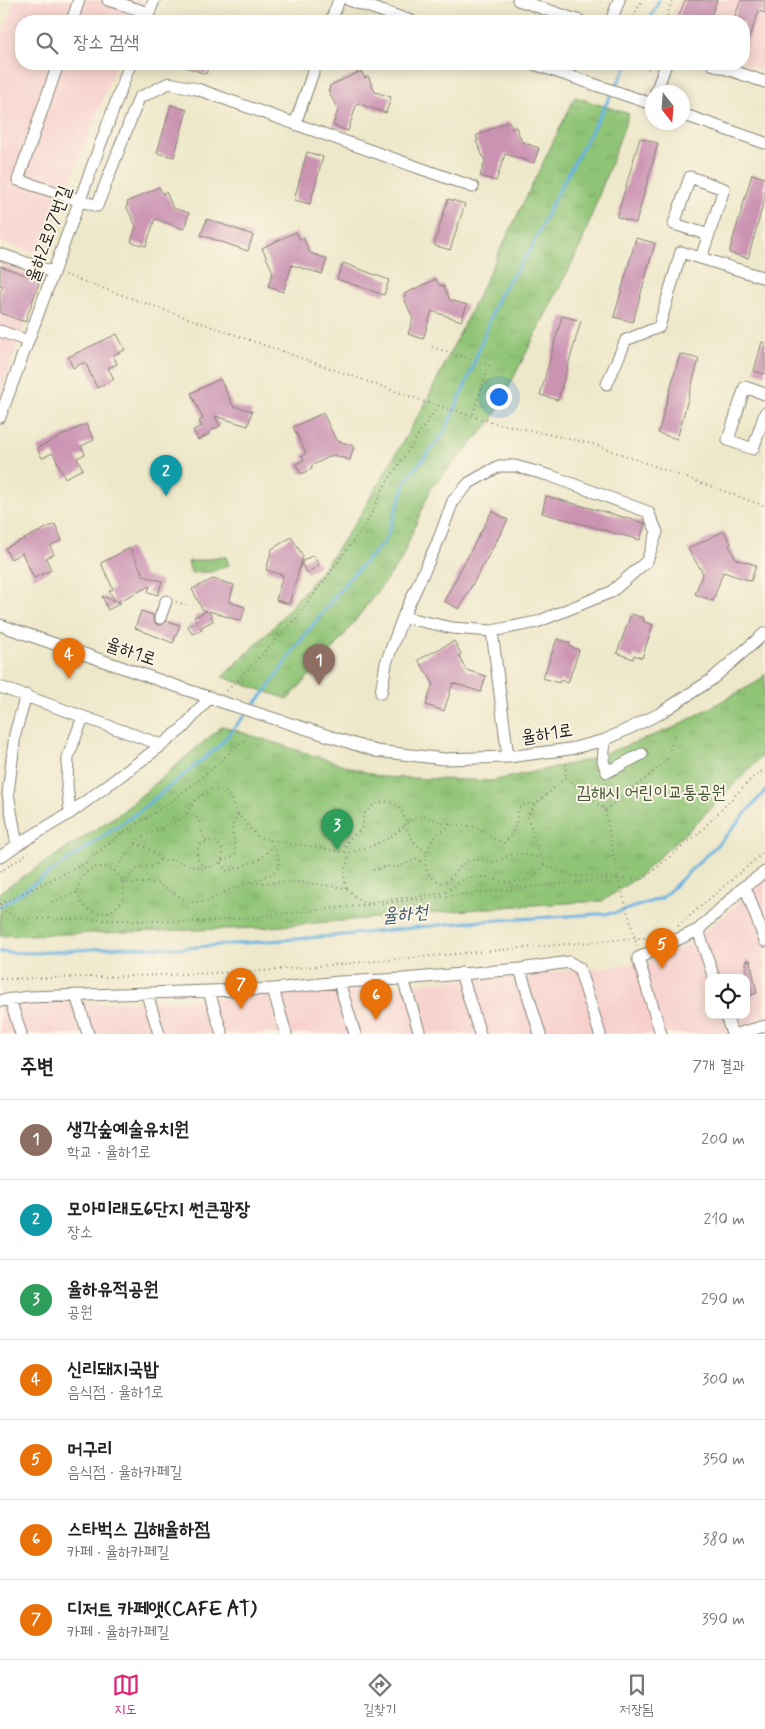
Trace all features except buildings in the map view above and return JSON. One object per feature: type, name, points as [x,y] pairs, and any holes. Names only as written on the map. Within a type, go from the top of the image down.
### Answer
[{"type":"street","points":[[74,15],[79,0]]},
{"type":"street","points":[[108,0],[142,15]]},
{"type":"street","points":[[148,15],[154,0]]},
{"type":"street","points":[[333,15],[339,0]]},
{"type":"street","points":[[349,0],[393,15]]},
{"type":"street","points":[[518,0],[551,5],[569,15]]},
{"type":"street","points":[[613,15],[619,0]]},
{"type":"street","points":[[56,70],[18,180],[97,206],[139,98],[169,83],[197,89],[472,187]]},
{"type":"street","name":"율하2로97번길","points":[[0,417],[28,341],[59,273],[80,201],[128,70]]},
{"type":"street","points":[[295,124],[314,70]]},
{"type":"street","points":[[552,70],[645,102]]},
{"type":"street","points":[[658,85],[664,70]]},
{"type":"street","points":[[730,70],[765,82]]},
{"type":"street","points":[[690,117],[765,143]]},
{"type":"street","points":[[701,258],[724,189],[690,178],[674,224],[708,235]]},
{"type":"street","points":[[607,384],[626,340],[659,327],[681,252],[765,278]]},
{"type":"street","points":[[0,254],[59,273]]},
{"type":"street","points":[[0,331],[28,341]]},
{"type":"street","points":[[765,394],[745,387],[728,440],[753,448],[765,413]]},
{"type":"street","points":[[381,692],[386,663],[403,616],[438,541],[453,501],[469,483],[499,466],[515,466],[551,476],[648,512],[657,532],[647,561],[611,592],[537,622],[492,631],[452,628],[403,616]]},
{"type":"street","points":[[160,618],[170,601]]},
{"type":"street","name":"율하1로","points":[[0,626],[217,700],[376,751],[444,759],[508,757],[570,749],[605,740],[659,714],[711,680],[765,634]]},
{"type":"street","points":[[492,631],[508,757]]},
{"type":"street","points":[[0,687],[162,745]]},
{"type":"street","points":[[17,845],[8,794],[15,734],[26,696]]},
{"type":"street","points":[[0,857],[70,813],[162,745],[217,700]]},
{"type":"street","points":[[70,813],[67,785],[68,757],[83,717]]},
{"type":"street","points":[[605,740],[603,761],[607,772],[642,754]]},
{"type":"street","points":[[661,1034],[638,958],[698,930],[745,886],[765,872]]},
{"type":"street","points":[[745,886],[765,940]]},
{"type":"street","points":[[698,930],[713,974]]},
{"type":"street","points":[[21,1034],[5,1000],[76,995],[273,989],[339,982],[520,970],[569,962],[579,968],[600,1034]]},
{"type":"street","points":[[520,970],[540,1034]]},
{"type":"street","points":[[461,973],[480,1034]]},
{"type":"street","points":[[403,979],[420,1034]]},
{"type":"street","points":[[339,982],[354,1034]]},
{"type":"street","points":[[273,989],[286,1034]]},
{"type":"street","points":[[209,992],[222,1034]]},
{"type":"street","points":[[147,994],[159,1034]]},
{"type":"street","points":[[76,995],[88,1034]]},
{"type":"street","points":[[727,1019],[732,1034]]},
{"type":"street","points":[[736,1034],[765,1026]]},
{"type":"path","points":[[634,15],[642,0]]},
{"type":"path","points":[[668,15],[672,0]]},
{"type":"path","points":[[59,273],[446,409],[490,422],[593,444],[765,506]]},
{"type":"path","points":[[432,347],[489,365],[472,416]]},
{"type":"path","points":[[217,700],[295,620],[362,530],[386,484],[438,406]]},
{"type":"path","points":[[170,601],[186,605]]},
{"type":"path","points":[[605,810],[667,760],[675,732]]},
{"type":"path","points":[[0,904],[84,864],[114,839],[172,802],[248,738]]},
{"type":"path","points":[[570,749],[565,771],[566,777],[605,810],[618,878],[638,949]]},
{"type":"path","points":[[566,777],[536,804],[527,816],[544,865],[573,876],[642,880],[699,833],[751,779],[765,769]]},
{"type":"path","points":[[114,871],[140,838],[183,818],[196,799],[212,789],[228,793],[238,815],[259,838],[350,853],[389,838],[408,821],[417,816],[450,824],[477,826],[496,840],[504,843],[511,837],[514,830],[518,809],[525,804],[536,804]]},
{"type":"path","points":[[345,852],[347,842],[362,828],[363,817],[374,804],[389,801],[397,804],[403,812],[404,818],[408,821]]},
{"type":"path","points":[[186,813],[198,819],[203,836],[208,842],[216,844],[222,850],[220,862]]},
{"type":"path","points":[[135,844],[148,848],[160,859],[166,861],[173,859],[192,867],[214,866],[229,859],[236,853],[232,827],[238,815]]},
{"type":"path","points":[[405,824],[410,838],[418,848],[428,852]]},
{"type":"path","points":[[450,824],[450,827],[436,835],[424,862],[433,879],[442,883],[448,881],[465,863],[476,859],[494,863],[511,855],[522,854],[541,857]]},
{"type":"path","points":[[122,883],[157,882],[188,902],[206,902],[226,891],[272,874],[279,867],[278,854],[269,839]]},
{"type":"path","points":[[206,866],[199,861],[197,853],[201,846],[208,842]]},
{"type":"path","points":[[220,862],[226,871],[232,871],[260,859],[273,846]]},
{"type":"path","points":[[0,872],[32,850]]},
{"type":"path","points":[[676,927],[765,851]]},
{"type":"path","points":[[346,888],[344,873],[350,853]]},
{"type":"path","points":[[122,883],[138,868],[154,866],[160,859]]},
{"type":"path","points":[[373,870],[389,866],[399,867],[416,859],[424,862]]},
{"type":"path","points":[[250,883],[302,882],[346,888],[362,904],[444,893],[468,877],[486,877],[507,883],[532,879],[544,865]]},
{"type":"path","points":[[100,867],[114,871],[122,883],[122,898],[112,909],[105,912],[90,910],[80,900],[78,892],[81,878],[86,872],[100,867]]},
{"type":"path","points":[[0,909],[19,918],[205,922],[618,878]]},
{"type":"path","points":[[52,902],[78,892]]},
{"type":"path","points":[[0,979],[262,971],[636,938]]},
{"type":"shaded area","points":[[15,0],[141,0],[135,15],[15,15],[15,70],[114,70],[42,255],[0,242],[0,41]]},
{"type":"shaded area","points":[[679,0],[765,0],[765,71],[750,66],[750,15],[673,15]]},
{"type":"shaded area","points":[[0,263],[34,273],[40,285],[0,394]]},
{"type":"shaded area","points":[[765,880],[765,1034],[0,1034],[0,1005],[29,1002],[185,1001],[490,978],[648,962],[693,943]]},
{"type":"green space","points":[[575,97],[629,114],[580,247],[491,422],[431,488],[400,562],[332,651],[288,699],[222,677],[271,630],[323,569],[359,517],[426,402]]},
{"type":"green space","points":[[221,556],[226,557],[229,565],[211,572],[191,573],[188,562]]},
{"type":"green space","name":"김해시 어린이교통공원","points":[[765,674],[765,753],[694,825],[639,876],[603,901],[515,906],[259,928],[0,936],[0,892],[123,811],[222,726],[381,777],[492,781],[588,760],[673,728],[757,682]]},
{"type":"waterway","points":[[652,15],[659,0]]},
{"type":"waterway","points":[[250,709],[267,690],[295,648],[347,581],[385,541],[407,479],[444,433],[470,374],[499,295],[531,249],[552,203],[625,70]]},
{"type":"waterway","points":[[0,907],[137,813],[219,746],[246,714]]},
{"type":"waterway","name":"율하천","points":[[0,952],[35,953],[120,947],[184,948],[344,935],[468,922],[616,913],[662,898],[725,837],[765,791]]},
{"type":"place","name":"모아미래도6단지 썬큰광장","points":[[166,496]]},
{"type":"place","name":"신리돼지국밥","points":[[69,679]]},
{"type":"place","name":"생각숲예술유치원","points":[[319,685]]},
{"type":"place","name":"율하유적공원","points":[[337,850]]},
{"type":"place","name":"머구리","points":[[662,969]]},
{"type":"place","name":"디저트 카페앳(CAFE AT)","points":[[241,1009]]},
{"type":"place","name":"스타벅스 김해율하점","points":[[376,1020]]}]
